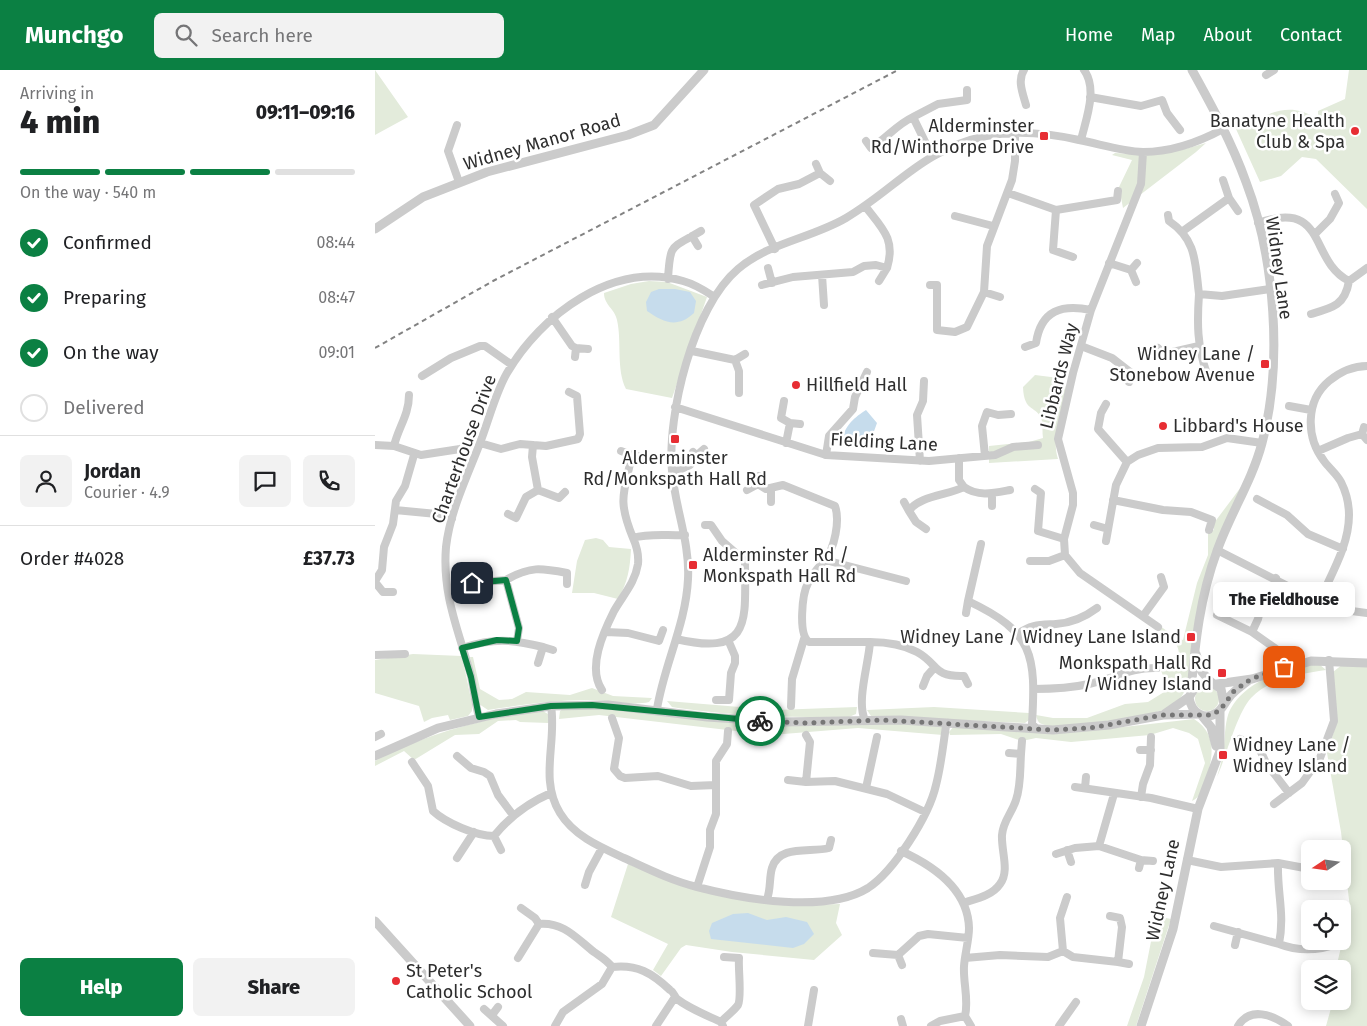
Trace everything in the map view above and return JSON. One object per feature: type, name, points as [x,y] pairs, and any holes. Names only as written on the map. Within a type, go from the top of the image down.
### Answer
[{"type":"street","name":"Widney Manor Road","points":[[375,229],[423,198],[459,182],[514,164],[628,135],[654,125],[704,70]]},
{"type":"street","points":[[1024,70],[1021,75],[1026,106]]},
{"type":"street","points":[[1081,140],[1091,97],[1087,74],[1084,70]]},
{"type":"street","name":"Widney Lane","points":[[1190,694],[1202,599],[1217,550],[1252,474],[1262,443],[1269,415],[1273,366],[1270,289],[1258,223],[1247,184],[1223,129],[1193,71]]},
{"type":"street","points":[[1266,75],[1277,72]]},
{"type":"street","points":[[967,90],[968,109]]},
{"type":"street","points":[[1023,92],[1032,90]]},
{"type":"street","points":[[1158,90],[1170,122],[1179,130]]},
{"type":"street","points":[[1091,97],[1141,106],[1162,100]]},
{"type":"street","points":[[877,155],[869,145],[884,140],[900,122],[937,104],[967,100]]},
{"type":"street","points":[[913,117],[933,156]]},
{"type":"street","points":[[457,125],[449,151],[459,182]]},
{"type":"street","points":[[657,709],[666,668],[682,618],[688,580],[685,535],[672,473],[675,407],[692,351],[713,296],[740,267],[775,248],[832,226],[865,206],[913,167],[969,140],[1015,133],[1036,133],[1081,140],[1117,149],[1143,152],[1178,147],[1207,138],[1223,129]]},
{"type":"street","points":[[928,330],[955,332],[967,327],[984,292],[985,254],[993,226],[1008,193],[1015,161],[1015,133]]},
{"type":"street","name":"Libbards Way","points":[[1065,555],[1064,539],[1073,505],[1073,493],[1058,439],[1091,310],[1141,184],[1143,152]]},
{"type":"street","points":[[816,164],[820,173],[830,181]]},
{"type":"street","points":[[775,248],[750,206],[778,189],[799,184],[820,173]]},
{"type":"street","points":[[1223,180],[1229,198],[1238,211]]},
{"type":"street","points":[[1008,193],[1056,210],[1119,199]]},
{"type":"street","points":[[1335,194],[1339,203]]},
{"type":"street","points":[[1183,231],[1229,198]]},
{"type":"street","points":[[1315,234],[1330,219],[1339,203]]},
{"type":"street","points":[[1339,203],[1347,204]]},
{"type":"street","points":[[865,206],[890,242],[891,254],[887,268],[879,281]]},
{"type":"street","points":[[1056,210],[1052,254],[1073,257]]},
{"type":"street","points":[[955,216],[962,224],[993,226]]},
{"type":"street","points":[[1258,223],[1285,217],[1297,220],[1315,234],[1333,271],[1349,281]]},
{"type":"street","points":[[1166,221],[1183,231],[1192,249],[1199,294],[1196,332],[1207,374]]},
{"type":"street","points":[[668,279],[669,253],[673,246],[701,231]]},
{"type":"street","points":[[692,236],[698,246]]},
{"type":"street","points":[[1109,262],[1131,270],[1136,282]]},
{"type":"street","points":[[1131,270],[1137,263]]},
{"type":"street","points":[[761,285],[793,277],[853,272],[864,266],[876,265],[887,268]]},
{"type":"street","points":[[768,268],[772,283]]},
{"type":"street","points":[[1349,281],[1367,268]]},
{"type":"street","points":[[822,275],[825,305]]},
{"type":"street","name":"Charterhouse Drive","points":[[479,717],[471,677],[451,615],[445,584],[446,547],[452,519],[503,381],[528,342],[552,317],[571,303],[602,287],[629,279],[668,279],[694,284],[713,296]]},
{"type":"street","points":[[1311,314],[1323,314],[1340,303],[1347,294],[1349,281]]},
{"type":"street","points":[[937,285],[937,330]]},
{"type":"street","points":[[1199,294],[1222,296],[1270,289]]},
{"type":"street","points":[[984,292],[1000,297]]},
{"type":"street","points":[[1025,347],[1038,345],[1045,320],[1055,310],[1075,306],[1091,310]]},
{"type":"street","points":[[552,317],[572,346],[588,349]]},
{"type":"street","points":[[421,376],[480,346],[485,346],[512,365]]},
{"type":"street","points":[[1081,346],[1112,358],[1130,372]]},
{"type":"street","points":[[1163,363],[1161,351],[1199,346]]},
{"type":"street","points":[[575,357],[576,348]]},
{"type":"street","points":[[692,351],[735,360],[739,365],[737,389]]},
{"type":"street","points":[[735,360],[745,354]]},
{"type":"street","points":[[424,363],[429,371]]},
{"type":"street","points":[[1319,602],[1343,549],[1348,530],[1347,497],[1340,480],[1323,460],[1311,435],[1311,410],[1325,384],[1334,377],[1353,368],[1367,366]]},
{"type":"street","points":[[1130,372],[1139,369]]},
{"type":"street","points":[[826,455],[829,436],[853,409],[855,398],[867,372]]},
{"type":"street","points":[[1129,382],[1130,372]]},
{"type":"street","points":[[920,461],[917,415],[927,396],[924,381]]},
{"type":"street","points":[[480,443],[501,449],[520,444],[545,446],[581,440],[575,392]]},
{"type":"street","points":[[394,446],[396,435],[406,417],[411,399]]},
{"type":"street","points":[[784,401],[781,418],[790,423],[800,424]]},
{"type":"street","points":[[1106,404],[1097,425],[1107,441],[1127,462]]},
{"type":"street","points":[[981,406],[987,412],[998,415],[1011,414]]},
{"type":"street","points":[[1289,406],[1311,410]]},
{"type":"street","name":"Fielding Lane","points":[[675,407],[826,455],[920,461],[995,455],[1013,448],[1038,445]]},
{"type":"street","points":[[985,456],[983,426],[987,412]]},
{"type":"street","points":[[785,443],[790,423]]},
{"type":"street","points":[[1318,451],[1348,438],[1364,434]]},
{"type":"street","points":[[1106,542],[1116,485],[1127,462],[1148,450],[1158,448],[1193,449],[1227,438],[1262,443]]},
{"type":"street","points":[[1100,448],[1107,441]]},
{"type":"street","points":[[533,445],[532,457],[538,490]]},
{"type":"street","points":[[375,446],[394,446],[414,455],[430,455],[467,446]]},
{"type":"street","points":[[460,449],[463,457]]},
{"type":"street","points":[[672,473],[691,465],[695,454],[704,449]]},
{"type":"street","points":[[621,451],[647,458]]},
{"type":"street","points":[[393,592],[383,592],[375,582],[382,570],[384,547],[393,524],[396,501],[405,486],[414,455]]},
{"type":"street","points":[[602,690],[596,682],[596,660],[605,632],[615,610],[631,588],[638,565],[638,552],[622,504],[625,480],[632,455]]},
{"type":"street","points":[[959,458],[959,480],[971,493],[992,494],[1010,490]]},
{"type":"street","points":[[747,490],[758,480],[771,489]]},
{"type":"street","points":[[771,489],[783,485],[835,506]]},
{"type":"street","points":[[909,511],[923,501],[952,493],[964,487]]},
{"type":"street","points":[[1049,487],[1038,491],[1038,531],[1064,539]]},
{"type":"street","points":[[771,489],[771,502]]},
{"type":"street","points":[[508,514],[515,521],[526,497],[538,490],[562,498]]},
{"type":"street","points":[[992,494],[993,506]]},
{"type":"street","points":[[835,506],[842,499]]},
{"type":"street","points":[[1257,499],[1287,515],[1307,534],[1343,549]]},
{"type":"street","points":[[1113,500],[1163,510],[1182,510],[1214,517],[1209,530]]},
{"type":"street","points":[[904,502],[916,522],[926,529]]},
{"type":"street","points":[[791,706],[791,679],[804,639],[803,607],[807,584],[825,560],[838,525],[835,506]]},
{"type":"street","points":[[395,510],[437,514],[452,519]]},
{"type":"street","points":[[676,639],[697,644],[729,642],[736,636],[744,619],[747,598],[747,559],[722,541],[710,523]]},
{"type":"street","points":[[1094,525],[1108,529]]},
{"type":"street","points":[[633,538],[645,534],[661,537],[685,535]]},
{"type":"street","points":[[966,613],[981,544]]},
{"type":"street","points":[[1217,550],[1319,602],[1344,610],[1367,613]]},
{"type":"street","points":[[1040,552],[1040,562]]},
{"type":"street","points":[[1030,561],[1040,562],[1065,555],[1081,573],[1158,627]]},
{"type":"street","points":[[825,560],[893,581],[906,581]]},
{"type":"street","points":[[567,584],[567,573],[572,565]]},
{"type":"street","points":[[472,583],[482,577],[497,582],[506,580],[518,573],[541,568],[567,573]]},
{"type":"street","points":[[1143,616],[1168,588],[1161,577]]},
{"type":"street","points":[[1252,632],[1258,619],[1263,598],[1275,578]]},
{"type":"street","points":[[506,580],[519,628],[517,641]]},
{"type":"street","points":[[968,602],[996,615],[1018,634],[1027,649],[1032,662],[1034,689],[1032,724],[1035,728]]},
{"type":"street","points":[[1018,634],[1032,625],[1058,624],[1077,620],[1090,614],[1097,608]]},
{"type":"street","points":[[1090,614],[1095,622]]},
{"type":"street","points":[[1217,615],[1252,632],[1279,651]]},
{"type":"street","points":[[660,650],[659,641],[663,630]]},
{"type":"street","points":[[605,632],[628,633],[659,641]]},
{"type":"street","points":[[804,639],[809,642],[897,644],[925,658],[935,668],[949,677],[964,673],[968,684]]},
{"type":"street","points":[[462,648],[497,640],[517,641],[553,650]]},
{"type":"street","points":[[729,642],[735,656],[735,663],[731,674],[730,709]]},
{"type":"street","points":[[865,720],[862,711],[863,689],[870,642]]},
{"type":"street","points":[[1266,654],[1272,646]]},
{"type":"street","points":[[539,663],[543,647]]},
{"type":"street","points":[[1195,652],[1202,672],[1223,693],[1222,707]]},
{"type":"street","points":[[378,655],[405,654]]},
{"type":"street","points":[[1163,715],[1200,684],[1251,679],[1295,664],[1329,660],[1367,663]]},
{"type":"street","points":[[1274,804],[1302,783],[1316,766],[1334,721],[1329,660]]},
{"type":"street","points":[[1034,689],[1082,686],[1146,663],[1157,668]]},
{"type":"street","points":[[923,686],[927,676],[935,668]]},
{"type":"street","points":[[375,756],[438,728],[479,717],[551,706],[608,705],[657,709],[707,717],[781,722],[865,720],[1053,730],[1090,728],[1163,715],[1211,715],[1222,707],[1234,691],[1251,679]]},
{"type":"street","points":[[589,686],[596,682]]},
{"type":"street","points":[[1190,694],[1191,707],[1200,715]]},
{"type":"street","points":[[791,697],[799,697]]},
{"type":"street","points":[[716,700],[729,700]]},
{"type":"street","points":[[551,706],[553,736],[549,764],[551,793],[559,812],[574,830],[602,848],[656,872],[697,887],[767,899],[811,902],[850,896],[867,888],[882,876],[901,851],[925,812],[936,787],[948,723]]},
{"type":"street","name":"Widney Lane","points":[[1141,1026],[1173,929],[1198,809],[1220,751],[1222,707]]},
{"type":"street","name":"Widney Lane","points":[[1200,715],[1211,727],[1215,738],[1216,761]]},
{"type":"street","points":[[624,724],[614,722],[619,745],[614,757],[613,769],[620,776],[635,778],[658,776],[691,786],[716,784]]},
{"type":"street","points":[[697,887],[710,847],[710,830],[716,814],[716,761],[727,744],[728,731]]},
{"type":"street","points":[[866,788],[877,736]]},
{"type":"street","points":[[1141,797],[1143,784],[1150,765],[1151,737]]},
{"type":"street","points":[[806,782],[811,738]]},
{"type":"street","points":[[1240,739],[1260,750],[1266,763],[1289,794]]},
{"type":"street","points":[[963,903],[992,892],[1000,884],[1003,877],[1002,834],[1007,816],[1016,802],[1019,792],[1022,741]]},
{"type":"street","points":[[727,744],[736,747]]},
{"type":"street","points":[[1140,750],[1151,750]]},
{"type":"street","points":[[875,751],[884,753]]},
{"type":"street","points":[[1009,754],[1021,754]]},
{"type":"street","points":[[457,756],[462,768],[490,776],[498,795],[513,815]]},
{"type":"street","points":[[412,762],[417,777],[428,786],[433,811],[450,822],[474,832],[494,836]]},
{"type":"street","points":[[1085,788],[1087,777]]},
{"type":"street","points":[[788,780],[806,782],[835,781],[866,788],[887,794],[925,812]]},
{"type":"street","points":[[1075,787],[1141,797],[1198,809]]},
{"type":"street","points":[[494,836],[513,815],[535,800],[551,793]]},
{"type":"street","points":[[1099,846],[1114,794]]},
{"type":"street","points":[[457,858],[474,832]]},
{"type":"street","points":[[494,836],[501,850]]},
{"type":"street","points":[[767,899],[771,890],[772,867],[777,858],[784,853],[830,844],[836,854]]},
{"type":"street","points":[[1057,854],[1088,845],[1099,846],[1140,864],[1153,860]]},
{"type":"street","points":[[585,884],[585,871],[602,848]]},
{"type":"street","points":[[1067,850],[1071,862]]},
{"type":"street","points":[[901,851],[947,880],[963,903],[969,927],[965,958],[967,1008],[965,1016],[971,1026]]},
{"type":"street","points":[[1187,860],[1221,867],[1278,863],[1301,867]]},
{"type":"street","points":[[1278,863],[1277,888],[1283,924],[1279,944]]},
{"type":"street","points":[[1055,900],[1066,901],[1060,918],[1063,951]]},
{"type":"street","points":[[521,908],[535,918],[539,924]]},
{"type":"street","points":[[1120,918],[1127,912]]},
{"type":"street","points":[[1110,916],[1120,918]]},
{"type":"street","points":[[1118,962],[1122,927],[1120,918]]},
{"type":"street","points":[[375,921],[423,977],[470,1026]]},
{"type":"street","points":[[518,958],[539,924]]},
{"type":"street","points":[[539,924],[561,926],[607,961],[612,967]]},
{"type":"street","points":[[1214,926],[1292,949],[1301,949]]},
{"type":"street","points":[[1235,944],[1239,932]]},
{"type":"street","points":[[873,953],[898,955],[919,936],[928,934],[968,938]]},
{"type":"street","points":[[517,943],[525,948]]},
{"type":"street","points":[[1326,950],[1327,957]]},
{"type":"street","points":[[965,958],[1000,955],[1048,956],[1063,951],[1073,957],[1129,964]]},
{"type":"street","points":[[898,955],[902,965]]},
{"type":"street","points":[[612,967],[629,965],[646,972],[670,989],[675,997],[705,1016],[722,1024],[740,1000],[737,980],[743,958],[724,956]]},
{"type":"street","points":[[555,1026],[563,1012],[602,984],[612,967]]},
{"type":"street","points":[[808,1026],[817,1002],[814,990]]},
{"type":"street","points":[[656,1026],[675,997]]},
{"type":"street","points":[[1059,1026],[1076,1002]]},
{"type":"street","points":[[492,1016],[498,1007]]},
{"type":"street","points":[[484,1008],[503,1026]]},
{"type":"street","points":[[1238,1026],[1243,1019],[1257,1014],[1267,1014],[1289,1026]]},
{"type":"street","points":[[931,1026],[939,1021],[965,1016]]},
{"type":"green space","points":[[375,70],[408,117],[375,135]]},
{"type":"green space","points":[[1349,70],[1367,70],[1367,209],[1316,159],[1302,157],[1281,176],[1260,182],[1236,129],[1265,115],[1284,110],[1304,112],[1314,117],[1318,115],[1318,111],[1345,99]]},
{"type":"green space","points":[[1206,143],[1123,208],[1119,187],[1132,160],[1112,155],[1115,153],[1161,153],[1182,150]]},
{"type":"green space","points":[[649,281],[667,282],[707,297],[672,398],[626,389],[621,373],[617,320],[604,297],[604,293],[631,284]]},
{"type":"green space","points":[[1035,375],[1059,378],[1065,384],[1066,390],[1056,433],[1058,459],[989,463],[989,446],[1029,442],[1043,438],[1040,416],[1028,405],[1024,396],[1023,387]]},
{"type":"green space","points":[[1244,483],[1215,550],[1188,685],[1180,698],[1168,708],[1158,712],[1125,719],[1066,726],[1052,726],[1040,723],[1036,715],[1053,718],[1087,718],[1125,704],[1148,702],[1169,689],[1158,664],[1179,655],[1178,650],[1172,639],[1157,629],[1160,626],[1183,640],[1197,583],[1208,555],[1208,532],[1214,530],[1214,523]]},
{"type":"green space","points":[[596,538],[603,540],[609,547],[631,549],[628,575],[618,599],[594,593],[572,593],[577,561],[585,540]]},
{"type":"green space","points":[[413,654],[462,656],[472,704],[472,711],[468,716],[450,720],[448,715],[432,718],[424,722],[419,706],[375,693],[375,660]]},
{"type":"green space","points":[[470,657],[473,657],[480,689],[499,700],[512,699],[526,692],[570,695],[592,688],[613,696],[652,698],[649,702],[643,703],[575,700],[488,710],[479,704]]},
{"type":"green space","points":[[1319,664],[1326,670],[1296,675],[1276,681],[1251,698],[1236,724],[1217,777],[1223,754],[1228,715],[1234,703],[1254,685],[1266,678],[1293,669]]},
{"type":"green space","points":[[1343,664],[1367,666],[1367,1026],[1326,1026],[1330,1010],[1351,1010],[1351,960],[1338,960],[1340,950],[1351,950],[1351,900],[1349,900],[1348,890],[1351,890],[1351,840],[1342,840],[1327,753],[1337,722],[1333,672]]},
{"type":"green space","points":[[1207,687],[1216,690],[1219,699],[1216,708],[1207,711],[1198,708],[1195,699],[1198,690]]},
{"type":"green space","points":[[667,701],[775,710],[857,707],[856,714],[849,717],[785,717],[742,715],[678,708],[672,707]]},
{"type":"green space","points":[[934,707],[1029,713],[1029,720],[1025,723],[871,716],[867,710]]},
{"type":"green space","points":[[588,708],[942,726],[943,735],[858,728],[771,735],[599,715],[559,719],[560,711],[563,709]]},
{"type":"green space","points":[[541,710],[548,714],[549,723],[520,722],[516,720],[498,721],[479,734],[455,735],[414,760],[404,751],[375,766],[375,761],[395,751],[456,728]]},
{"type":"green space","points":[[1194,719],[1207,732],[1210,739],[1211,756],[1202,790],[1199,796],[1192,801],[1205,763],[1198,739],[1189,733],[1173,728],[1150,735],[1071,742],[1036,738],[1022,741],[1001,734],[950,735],[949,732],[954,726],[1106,729]]},
{"type":"green space","points":[[628,864],[686,887],[813,905],[840,904],[836,923],[842,935],[814,960],[732,952],[686,945],[681,948],[661,976],[653,970],[668,944],[611,917]]},
{"type":"green space","points":[[1156,916],[1171,919],[1136,1026],[1127,1026],[1144,977]]},
{"type":"water","points":[[659,289],[675,289],[690,292],[696,301],[694,313],[682,321],[670,322],[664,321],[647,311],[646,302],[651,292]]},
{"type":"water","points":[[866,410],[877,423],[873,434],[868,435],[865,445],[844,444],[843,439],[846,428],[857,416]]},
{"type":"water","points":[[748,913],[767,920],[786,917],[807,922],[814,934],[804,944],[793,948],[711,939],[709,931],[712,923],[733,914]]},
{"type":"railway","points":[[375,348],[493,281],[898,70]]},
{"type":"way so far","points":[[760,721],[805,723],[883,720],[1053,730],[1090,728],[1155,718],[1163,715],[1211,715],[1220,710],[1234,691],[1251,679],[1284,667]]},
{"type":"place","name":"Banatyne Health Club & Spa","points":[[1355,131]]},
{"type":"place","name":"Alderminster Rd/Winthorpe Drive","points":[[1044,136]]},
{"type":"place","name":"Widney Lane / Stonebow Avenue","points":[[1265,364]]},
{"type":"place","name":"Hillfield Hall","points":[[796,385]]},
{"type":"place","name":"Libbard's House","points":[[1163,426]]},
{"type":"place","name":"Alderminster Rd/Monkspath Hall Rd","points":[[675,439]]},
{"type":"place","name":"Alderminster Rd / Monkspath Hall Rd","points":[[693,565]]},
{"type":"place","name":"Widney Lane / Widney Lane Island","points":[[1191,637]]},
{"type":"place","name":"The Fieldhouse","points":[[1284,667]]},
{"type":"place","name":"Monkspath Hall Rd / Widney Island","points":[[1222,673]]},
{"type":"place","name":"Widney Lane / Widney Island","points":[[1223,755]]},
{"type":"place","name":"St Peter's Catholic School","points":[[396,981]]},
{"type":"route","points":[[472,583],[506,580],[519,628],[517,641],[497,640],[462,648],[471,677],[479,717],[551,706],[592,705],[657,709],[707,717],[760,721]]}]
